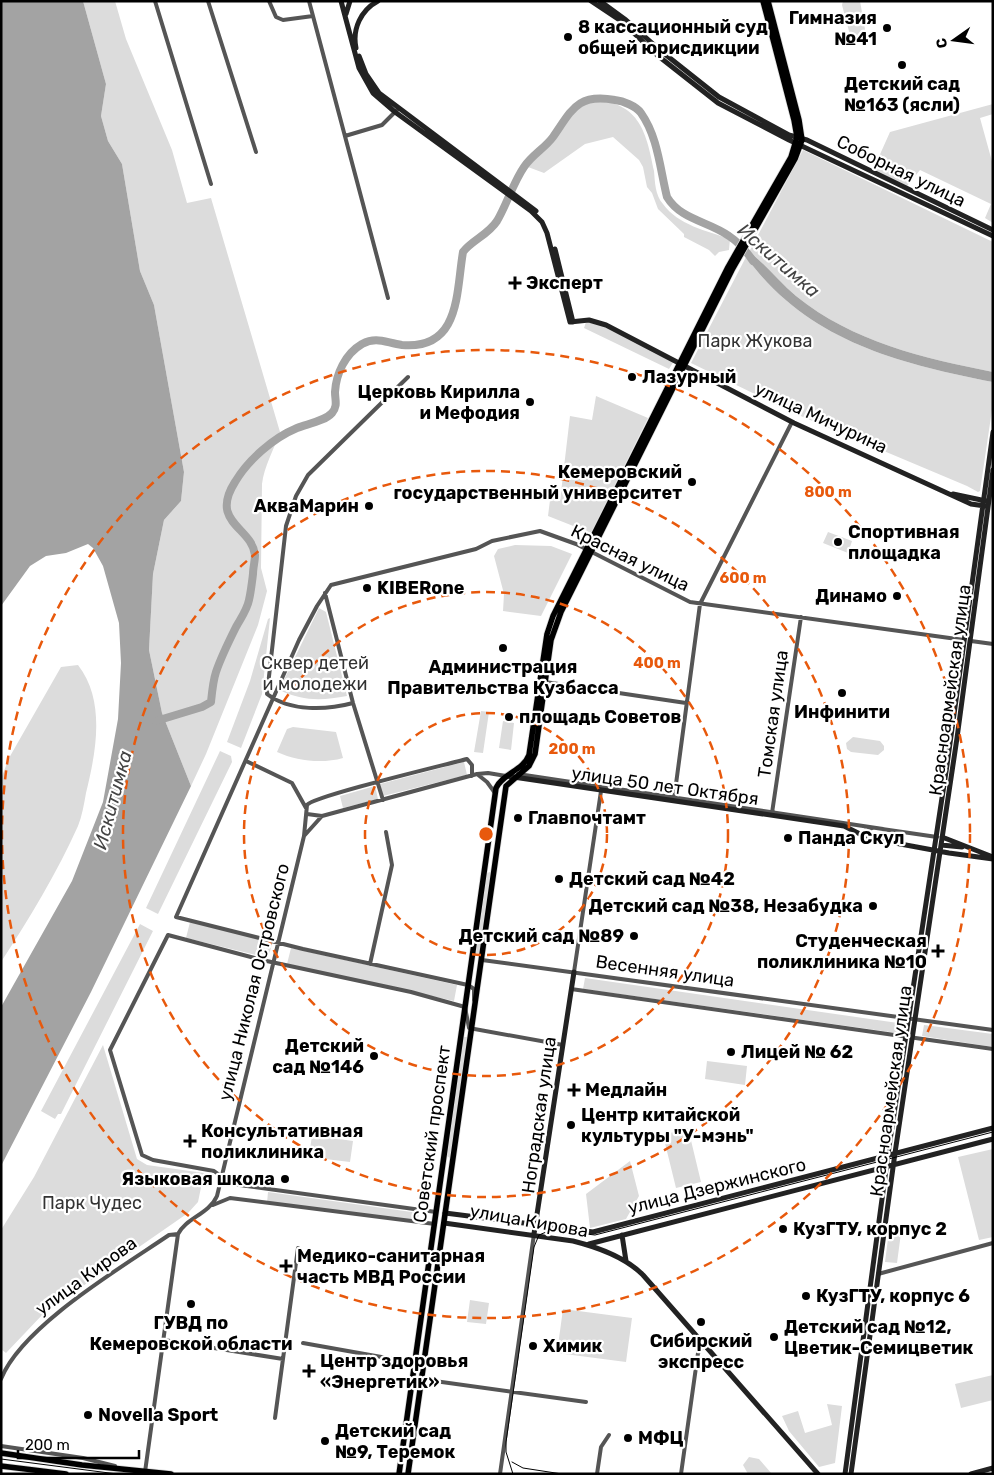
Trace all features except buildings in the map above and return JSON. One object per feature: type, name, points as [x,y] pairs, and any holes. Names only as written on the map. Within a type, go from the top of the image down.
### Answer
[{"type":"main road","points":[[342,1],[346,9],[359,57],[371,82],[378,93],[397,111]]},
{"type":"main road","points":[[342,1],[357,62],[364,78],[373,93],[397,111]]},
{"type":"main road","points":[[345,17],[350,1]]},
{"type":"main road","points":[[355,43],[360,17],[368,7],[378,1]]},
{"type":"main road","points":[[591,1],[621,21],[656,54],[711,98],[799,141]]},
{"type":"main road","points":[[600,1],[626,20],[660,51],[720,97],[799,141]]},
{"type":"main road","points":[[763,1],[799,141]]},
{"type":"main road","points":[[768,1],[799,120],[799,141]]},
{"type":"main road","name":"улица Мичурина","points":[[397,111],[540,215],[549,229],[572,322],[595,321],[682,363],[792,422],[960,499],[983,507]]},
{"type":"main road","name":"Советский проспект","points":[[399,1474],[495,793],[498,783],[526,763],[529,755],[550,626],[730,268],[799,141]]},
{"type":"main road","name":"Соборная улица","points":[[799,141],[993,230]]},
{"type":"main road","name":"Соборная улица","points":[[799,141],[993,236]]},
{"type":"main road","name":"Красноармейская улица","points":[[851,1474],[895,1153],[943,838],[993,432]]},
{"type":"main road","name":"Красноармейская улица","points":[[845,1474],[908,1019],[991,504],[993,470]]},
{"type":"main road","name":"улица Мичурина","points":[[952,494],[984,499]]},
{"type":"main road","points":[[984,499],[991,504]]},
{"type":"main road","points":[[983,507],[991,504]]},
{"type":"main road","name":"Советский проспект","points":[[408,1474],[506,786],[529,766],[535,754],[542,682]]},
{"type":"main road","name":"улица 50 лет Октября","points":[[507,776],[601,791],[772,813],[844,826],[868,838],[941,852],[993,858]]},
{"type":"main road","name":"улица 50 лет Октября","points":[[937,836],[973,848],[993,858]]},
{"type":"main road","points":[[935,850],[942,845],[973,848]]},
{"type":"main road","points":[[487,852],[491,857],[497,853]]},
{"type":"main road","points":[[484,874],[490,869],[494,875]]},
{"type":"main road","name":"Ноградская улица","points":[[534,1234],[574,972]]},
{"type":"main road","name":"улица Дзержинского","points":[[445,1213],[594,1232],[993,1128]]},
{"type":"main road","name":"улица Дзержинского","points":[[588,1244],[993,1139]]},
{"type":"main road","points":[[444,1156],[447,1160],[453,1158]]},
{"type":"main road","name":"улица Кирова","points":[[436,1212],[445,1213]]},
{"type":"main road","name":"улица Кирова","points":[[435,1224],[444,1223],[534,1234],[588,1244],[626,1261],[643,1275],[818,1474]]},
{"type":"main road","points":[[622,1235],[626,1261]]},
{"type":"main road","points":[[1,1453],[82,1465],[171,1474]]},
{"type":"main road","points":[[1,1466],[66,1474]]},
{"type":"main road","points":[[971,1474],[993,1468]]},
{"type":"street","points":[[155,1],[211,184]]},
{"type":"street","points":[[208,1],[256,152]]},
{"type":"street","points":[[269,1],[276,17],[283,20],[313,16]]},
{"type":"street","points":[[309,1],[388,298]]},
{"type":"street","points":[[344,136],[375,128],[388,120],[397,111]]},
{"type":"street","points":[[353,703],[333,708],[308,707],[274,698],[267,694],[266,686],[286,526],[296,496],[308,475],[408,378]]},
{"type":"street","points":[[674,799],[700,604],[792,422]]},
{"type":"street","name":"Красная улица","points":[[325,593],[331,585],[534,531],[546,533],[588,550],[690,602],[993,644]]},
{"type":"street","points":[[325,593],[299,640],[176,917],[277,943],[468,985],[474,989],[476,1005]]},
{"type":"street","points":[[325,593],[353,703],[373,774],[383,800]]},
{"type":"street","name":"Томская улица","points":[[772,813],[801,617]]},
{"type":"street","points":[[542,682],[686,703]]},
{"type":"street","points":[[306,808],[308,803],[312,801],[467,759],[472,764],[474,775]]},
{"type":"street","name":"улица Николая Островского","points":[[213,1204],[219,1189],[272,962],[304,836],[307,814],[306,808],[292,783],[246,761]]},
{"type":"street","points":[[307,814],[322,816],[474,775],[488,773],[507,776]]},
{"type":"street","points":[[474,775],[488,782],[495,793]]},
{"type":"street","name":"улица 50 лет Октября","points":[[516,776],[674,799]]},
{"type":"street","name":"Ноградская улица","points":[[574,972],[601,791]]},
{"type":"street","name":"улица 50 лет Октября","points":[[772,813],[937,836]]},
{"type":"street","points":[[304,836],[322,816]]},
{"type":"street","points":[[868,838],[866,831],[868,828],[883,829]]},
{"type":"street","points":[[370,964],[392,864],[386,832]]},
{"type":"street","points":[[232,1184],[214,1171],[153,1160],[142,1155],[110,1050],[168,935],[272,962],[411,992],[465,1006]]},
{"type":"street","name":"Весенняя улица","points":[[482,960],[993,1030]]},
{"type":"street","name":"Весенняя улица","points":[[572,989],[993,1049]]},
{"type":"street","name":"Советский проспект","points":[[465,1006],[468,1011],[467,1026],[472,1030]]},
{"type":"street","points":[[472,1030],[563,1045]]},
{"type":"street","name":"улица Кирова","points":[[230,1198],[219,1189],[232,1184],[436,1212]]},
{"type":"street","name":"улица Кирова","points":[[213,1204],[230,1198],[435,1224]]},
{"type":"street","points":[[145,1472],[178,1234],[181,1228],[213,1204]]},
{"type":"street","name":"улица Кирова","points":[[1,1379],[17,1354],[52,1316],[169,1234],[178,1234]]},
{"type":"street","name":"Ноградская улица","points":[[500,1474],[534,1234]]},
{"type":"street","points":[[878,1274],[993,1243]]},
{"type":"street","points":[[275,1418],[298,1248]]},
{"type":"street","points":[[681,1474],[698,1353],[698,1337]]},
{"type":"street","points":[[164,1340],[283,1359]]},
{"type":"street","points":[[303,1343],[415,1364]]},
{"type":"street","points":[[698,1353],[704,1345]]},
{"type":"street","points":[[413,1378],[586,1402]]},
{"type":"street","points":[[597,1474],[601,1447],[609,1435]]},
{"type":"street","points":[[1,1446],[83,1458],[122,1468]]},
{"type":"green space","points":[[83,1],[115,1],[126,39],[172,150],[187,203],[211,198],[280,432],[262,484],[261,568],[267,591],[258,625],[206,754],[191,786],[162,713],[149,650],[153,574],[164,520],[181,501],[184,472],[154,305],[140,271],[122,164],[108,141],[101,116],[106,84]]},
{"type":"green space","points":[[843,1],[860,1],[866,35],[855,38],[850,35],[842,5]]},
{"type":"green space","points":[[590,100],[619,106],[637,120],[647,142],[660,200],[669,211],[685,222],[730,239],[729,250],[719,252],[715,256],[709,250],[684,237],[684,234],[658,209],[652,193],[647,187],[643,167],[639,160],[613,137],[585,144],[544,173],[528,167],[553,141],[567,119],[571,107]]},
{"type":"green space","points":[[993,104],[993,114],[980,118],[993,165],[993,223],[985,218],[991,204],[920,170],[907,186],[873,170],[890,132]]},
{"type":"green space","points":[[803,150],[993,242],[993,372],[915,354],[865,337],[818,312],[796,296],[749,252]]},
{"type":"green space","name":"Парк Жукова","points":[[746,257],[770,286],[797,309],[826,328],[857,344],[923,366],[993,382],[993,403],[980,491],[978,492],[796,414],[691,363]]},
{"type":"green space","points":[[586,322],[597,323],[674,361],[669,369],[584,328]]},
{"type":"green space","points":[[596,396],[648,418],[591,533],[548,516],[550,500],[560,501],[570,416],[592,420]]},
{"type":"green space","name":"Спортивная площадка","points":[[828,532],[852,541],[848,553],[823,543]]},
{"type":"green space","points":[[515,545],[551,546],[572,554],[541,616],[503,611],[504,594],[494,556],[498,549]]},
{"type":"green space","name":"Сквер детей и молодежи","points":[[319,608],[326,612],[347,696],[312,699],[279,690]]},
{"type":"green space","points":[[270,618],[262,694],[241,748],[227,742],[250,681],[268,619]]},
{"type":"green space","points":[[78,665],[87,679],[92,694],[96,727],[93,761],[82,814],[70,844],[52,878],[1,962],[1,779],[9,758],[61,667]]},
{"type":"green space","points":[[481,711],[489,712],[483,753],[474,752]]},
{"type":"green space","points":[[503,721],[514,723],[511,750],[499,748]]},
{"type":"green space","points":[[293,727],[336,732],[343,758],[327,761],[310,761],[293,758],[277,752],[287,729]]},
{"type":"green space","points":[[853,737],[880,741],[884,746],[884,750],[878,755],[851,752],[847,749],[846,743]]},
{"type":"green space","points":[[220,751],[231,756],[232,762],[158,914],[146,908]]},
{"type":"green space","points":[[464,762],[467,775],[383,796],[380,784]]},
{"type":"green space","points":[[375,786],[378,799],[343,808],[340,796]]},
{"type":"green space","points":[[490,872],[480,953],[476,953],[487,873]]},
{"type":"green space","points":[[190,922],[273,941],[268,958],[186,938]]},
{"type":"green space","points":[[140,924],[153,931],[61,1114],[58,1114],[55,1119],[41,1111]]},
{"type":"green space","points":[[291,948],[457,985],[454,1001],[287,964]]},
{"type":"green space","points":[[585,978],[898,1023],[897,1033],[583,989]]},
{"type":"green space","points":[[924,1025],[993,1034],[993,1047],[922,1036]]},
{"type":"green space","points":[[464,1037],[468,1037],[450,1158],[447,1156]]},
{"type":"green space","name":"Парк Чудес","points":[[103,1045],[137,1159],[147,1165],[204,1173],[198,1202],[188,1213],[44,1313],[6,1353],[1,1349],[1,1230],[34,1177]]},
{"type":"green space","points":[[707,1061],[747,1066],[745,1085],[705,1079]]},
{"type":"green space","points":[[688,1128],[701,1182],[676,1188],[663,1135]]},
{"type":"green space","points":[[312,1135],[353,1141],[350,1162],[309,1157]]},
{"type":"green space","points":[[993,1149],[993,1237],[979,1240],[958,1157]]},
{"type":"green space","points":[[630,1161],[639,1196],[626,1219],[590,1228],[586,1194]]},
{"type":"green space","points":[[268,1192],[419,1213],[417,1223],[267,1203]]},
{"type":"green space","points":[[889,1231],[901,1233],[897,1263],[885,1262]]},
{"type":"green space","points":[[470,1300],[489,1303],[486,1324],[467,1322]]},
{"type":"green space","points":[[563,1309],[632,1318],[626,1362],[557,1353]]},
{"type":"green space","points":[[993,1375],[993,1400],[961,1408],[955,1384]]},
{"type":"green space","points":[[827,1404],[842,1406],[835,1463],[819,1467],[789,1431],[782,1416],[798,1411],[805,1433],[832,1425]]},
{"type":"green space","points":[[749,1457],[759,1459],[772,1474],[748,1474],[743,1465]]},
{"type":"water","points":[[1,1],[83,1],[106,84],[101,116],[108,141],[122,164],[140,271],[154,305],[184,472],[181,501],[164,520],[153,574],[149,650],[162,713],[191,786],[91,992],[1,1166],[1,1007],[72,881],[103,802],[118,719],[121,663],[119,623],[103,566],[93,548],[88,544],[66,553],[46,556],[30,566],[1,606]]},
{"type":"water","points":[[749,252],[796,296],[818,312],[841,325],[865,337],[915,354],[993,372],[993,382],[957,375],[889,356],[857,344],[826,328],[797,309],[770,286],[746,257]]},
{"type":"waterway","name":"Искитимка","points":[[156,721],[202,707],[211,702],[218,666],[248,604],[255,555],[247,538],[229,516],[227,507],[228,496],[240,474],[262,450],[288,432],[316,422],[332,413],[336,405],[336,385],[342,365],[356,348],[372,340],[402,345],[421,344],[435,338],[445,328],[452,315],[456,300],[463,252],[485,234],[497,221],[524,167],[550,141],[565,119],[577,106],[592,99],[602,98],[622,101],[639,110],[647,122],[655,143],[667,197],[673,205],[695,220],[732,238],[753,261]]},
{"type":"tram line","points":[[513,1474],[506,1452],[506,1442],[534,1247],[539,1235],[551,1230],[595,1235],[993,1132]]},
{"type":"tram line","points":[[1,1459],[117,1474]]},
{"type":"tram line","points":[[512,1462],[523,1468],[562,1474]]},
{"type":"place","name":"Гимназия №41","points":[[887,28]]},
{"type":"place","name":"8 кассационный суд общей юрисдикции","points":[[568,37]]},
{"type":"place","name":"Детский сад №163 (ясли)","points":[[902,65]]},
{"type":"place","name":"Эксперт","points":[[515,283]]},
{"type":"place","name":"Лазурный","points":[[632,377]]},
{"type":"place","name":"Церковь Кирилла и Мефодия","points":[[530,402]]},
{"type":"place","name":"Кемеровский государственный университет","points":[[692,482]]},
{"type":"place","name":"АкваМарин","points":[[369,506]]},
{"type":"place","name":"Спортивная площадка","points":[[838,542]]},
{"type":"place","name":"KIBERone","points":[[367,588]]},
{"type":"place","name":"Динамо","points":[[897,596]]},
{"type":"place","name":"Администрация Правительства Кузбасса","points":[[503,648]]},
{"type":"place","name":"Инфинити","points":[[842,693]]},
{"type":"place","name":"площадь Советов","points":[[509,717]]},
{"type":"place","name":"Главпочтамт","points":[[518,818]]},
{"type":"place","name":"Панда Скул","points":[[788,838]]},
{"type":"place","name":"Детский сад №42","points":[[559,879]]},
{"type":"place","name":"Детский сад №38, Незабудка","points":[[873,906]]},
{"type":"place","name":"Детский сад №89","points":[[634,936]]},
{"type":"place","name":"Студенческая поликлиника №10","points":[[938,951]]},
{"type":"place","name":"Лицей № 62","points":[[731,1052]]},
{"type":"place","name":"Детский сад №146","points":[[374,1056]]},
{"type":"place","name":"Медлайн","points":[[574,1090]]},
{"type":"place","name":"Центр китайской культуры \"У-мэнь\"","points":[[571,1125]]},
{"type":"place","name":"Консультативная поликлиника","points":[[190,1141]]},
{"type":"place","name":"Языковая школа","points":[[285,1179]]},
{"type":"place","name":"КузГТУ, корпус 2","points":[[783,1229]]},
{"type":"place","name":"Медико-санитарная часть МВД России","points":[[286,1266]]},
{"type":"place","name":"КузГТУ, корпус 6","points":[[806,1296]]},
{"type":"place","name":"ГУВД по Кемеровской области","points":[[191,1304]]},
{"type":"place","name":"Сибирский экспресс","points":[[701,1322]]},
{"type":"place","name":"Детский сад №12, Цветик-Семицветик","points":[[774,1337]]},
{"type":"place","name":"Химик","points":[[533,1346]]},
{"type":"place","name":"Центр здоровья «Энергетик»","points":[[309,1371]]},
{"type":"place","name":"Novella Sport","points":[[88,1415]]},
{"type":"place","name":"МФЦ","points":[[628,1438]]},
{"type":"place","name":"Детский сад №9, Теремок","points":[[325,1441]]}]
